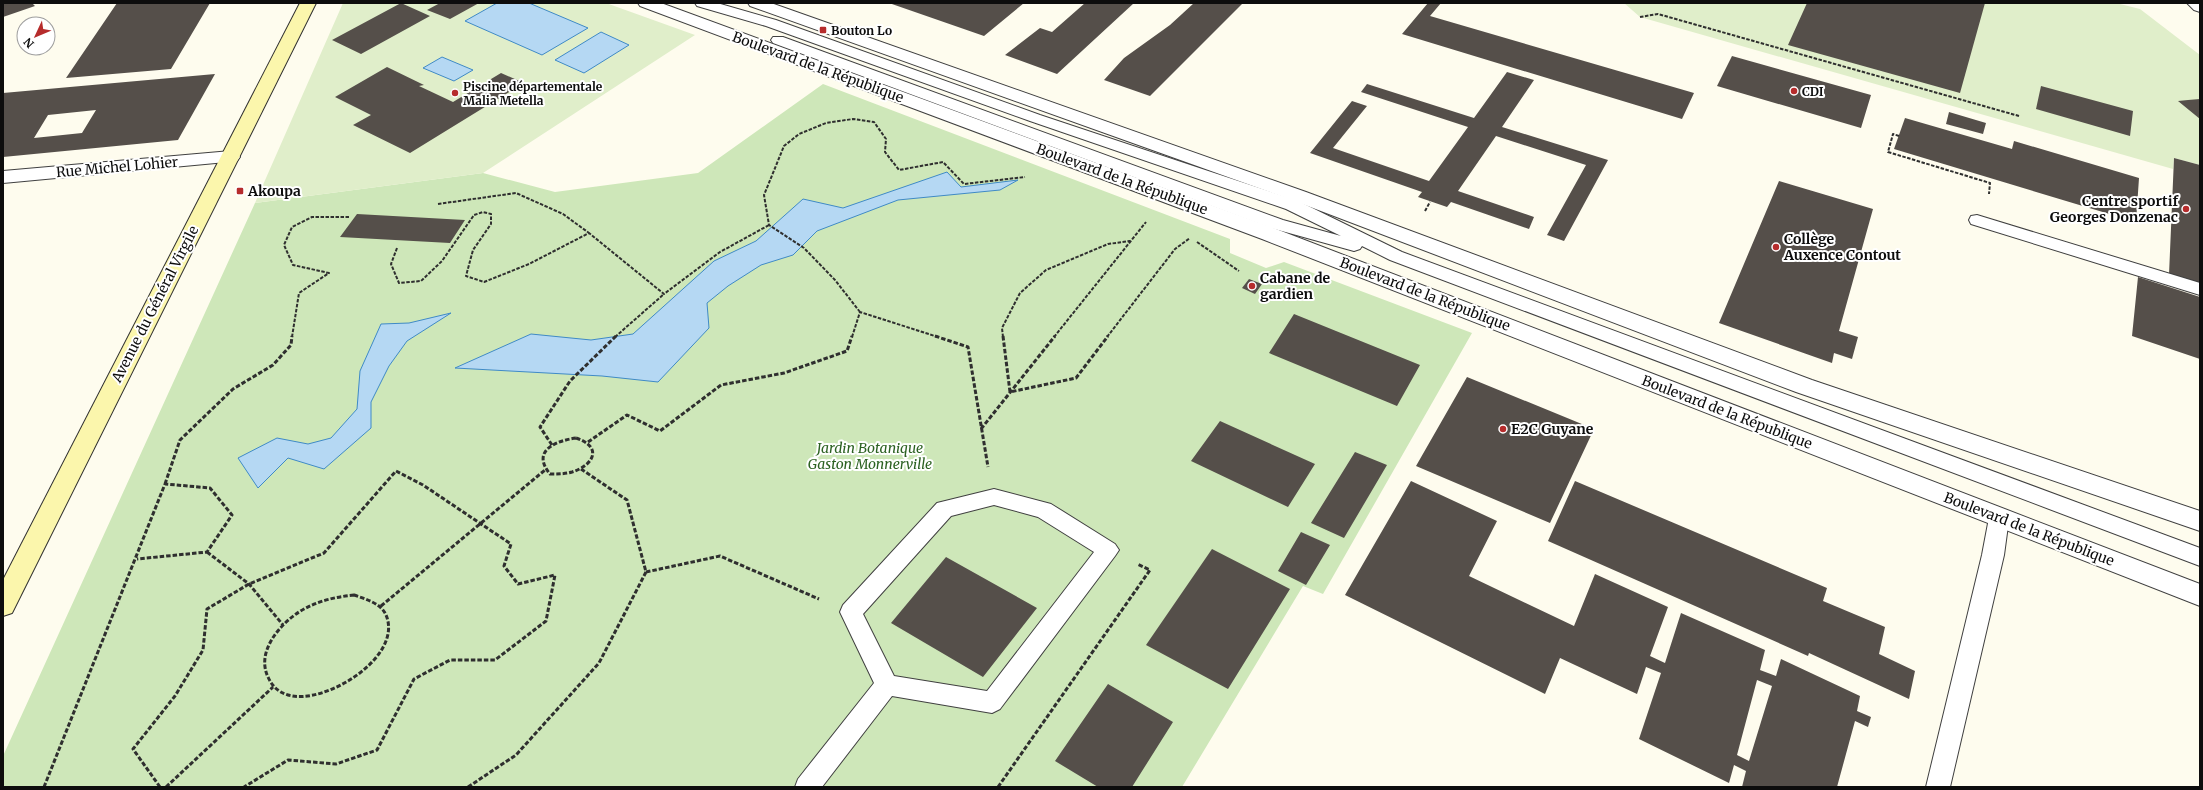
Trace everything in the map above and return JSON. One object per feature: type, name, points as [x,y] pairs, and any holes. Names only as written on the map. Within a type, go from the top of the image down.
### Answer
[{"type":"main road","name":"Avenue du Général Virgile","points":[[3,605],[203,207],[231,156],[308,3]]},
{"type":"street","name":"Boulevard de la République","points":[[646,3],[1269,234],[2200,596]]},
{"type":"street","points":[[756,3],[1299,196],[1804,386],[2200,521]]},
{"type":"street","points":[[2195,3],[2200,7]]},
{"type":"street","name":"Rue Michel Lohier","points":[[3,178],[231,156]]},
{"type":"lane","points":[[698,3],[756,31],[1276,224],[1396,256],[2200,557]]},
{"type":"lane","points":[[702,3],[770,22],[1034,118],[1292,205],[1396,256]]},
{"type":"lane","points":[[1981,221],[2200,289]]},
{"type":"lane","points":[[994,497],[1044,510],[1108,550],[992,702],[887,685],[851,612],[944,509],[994,497]]},
{"type":"lane","points":[[1938,787],[1993,555],[2000,518]]},
{"type":"lane","points":[[807,787],[887,685]]},
{"type":"path","points":[[1640,17],[1658,14],[2019,116]]},
{"type":"path","points":[[994,497],[980,429],[968,347],[892,320],[860,312],[834,280],[804,248],[769,225],[764,195],[784,146],[798,134],[826,123],[853,119],[874,122],[886,139],[885,152],[899,170],[943,162],[964,184],[1026,176]]},
{"type":"path","points":[[1899,136],[1893,134],[1888,152],[1990,183],[1981,221]]},
{"type":"path","points":[[438,204],[516,193],[563,214],[589,233],[664,294]]},
{"type":"path","points":[[397,248],[391,264],[399,283],[421,281],[442,261],[474,215],[483,212],[491,214],[493,220],[490,228],[473,250],[466,276],[484,282],[529,264],[589,233]]},
{"type":"path","points":[[980,429],[1150,216]]},
{"type":"path","points":[[44,787],[137,559],[180,440],[233,389],[273,365],[291,345],[299,293],[329,272],[293,265],[284,245],[292,227],[312,217],[349,218]]},
{"type":"path","points":[[552,445],[540,427],[570,381],[620,332],[664,294],[720,252],[769,225]]},
{"type":"path","points":[[1010,392],[1076,378],[1175,249],[1191,238]]},
{"type":"path","points":[[1010,392],[1002,328],[1020,293],[1046,270],[1108,244],[1130,241]]},
{"type":"path","points":[[588,442],[627,414],[660,431],[721,385],[760,376],[784,373],[847,351],[860,312]]},
{"type":"path","points":[[576,438],[588,442],[592,447],[593,452],[591,458],[581,470],[570,474],[557,476],[550,474],[545,470],[542,464],[542,458],[552,445],[560,441],[576,438]]},
{"type":"path","points":[[381,606],[545,470]]},
{"type":"path","points":[[468,787],[516,755],[599,663],[646,572],[627,500],[581,470]]},
{"type":"path","points":[[160,787],[133,749],[175,696],[203,650],[208,609],[249,584],[324,553],[396,471],[423,485],[511,544],[504,566],[518,584],[555,575],[546,621],[495,660],[450,660],[414,679],[377,750],[336,764],[288,760],[244,787]]},
{"type":"path","points":[[165,484],[210,488],[232,515],[207,552]]},
{"type":"path","points":[[137,559],[207,552],[249,584],[283,625]]},
{"type":"path","points":[[646,572],[720,556],[851,612]]},
{"type":"path","points":[[998,787],[1150,570]]},
{"type":"path","points":[[354,595],[369,598],[381,606],[388,618],[388,634],[382,651],[368,668],[349,682],[328,692],[307,697],[288,695],[273,687],[265,675],[264,659],[271,641],[283,625],[299,612],[317,602],[336,597],[354,595]]},
{"type":"path","points":[[166,787],[273,687]]},
{"type":"green space","name":"Piscine départementale Malia Metella","points":[[343,3],[606,3],[695,35],[483,173],[255,203]]},
{"type":"green space","points":[[1624,3],[2116,3],[2140,9],[2200,55],[2200,165],[2174,158],[2173,169],[1640,17]]},
{"type":"green space","name":"Jardin Botanique Gaston Monnerville","points":[[823,84],[1230,239],[1230,253],[1266,268],[1284,262],[1472,333],[1323,594],[1303,586],[1182,787],[3,787],[3,756],[255,203],[483,173],[555,192],[698,173]]},
{"type":"water","points":[[497,3],[529,3],[588,28],[542,55],[465,21]]},
{"type":"water","points":[[601,32],[629,45],[584,73],[555,60]]},
{"type":"water","points":[[442,57],[473,70],[454,81],[423,68]]},
{"type":"water","points":[[947,172],[961,187],[1018,180],[1000,190],[898,200],[817,231],[793,255],[761,265],[728,286],[707,303],[709,328],[658,382],[602,376],[455,368],[531,334],[591,340],[633,334],[714,261],[756,241],[803,199],[843,208]]},
{"type":"water","points":[[451,313],[407,341],[389,366],[371,402],[371,428],[324,469],[288,458],[258,488],[238,458],[277,438],[308,444],[331,438],[357,409],[360,371],[381,324],[409,323]]},
{"type":"building","points":[[3,3],[32,3],[35,6],[3,17]]},
{"type":"building","points":[[117,3],[210,3],[171,69],[66,78]]},
{"type":"building","points":[[401,3],[430,16],[361,54],[332,40]]},
{"type":"building","points":[[440,3],[479,3],[450,19],[427,10]]},
{"type":"building","points":[[889,3],[1024,3],[984,36]]},
{"type":"building","points":[[1085,3],[1134,3],[1057,74],[1005,55],[1040,28],[1052,32]]},
{"type":"building","points":[[1194,3],[1243,3],[1150,96],[1104,80],[1124,58],[1170,25]]},
{"type":"building","points":[[1428,3],[1441,3],[1430,16],[1694,93],[1682,119],[1402,34]]},
{"type":"building","points":[[1807,3],[1985,3],[1960,93],[1788,45]]},
{"type":"building","name":"CDI","points":[[1732,56],[1871,95],[1861,128],[1717,86]]},
{"type":"building","points":[[387,67],[424,85],[419,86],[453,102],[501,73],[524,83],[410,153],[353,125],[371,115],[335,97]]},
{"type":"building","points":[[1507,72],[1534,80],[1502,127],[1608,160],[1564,241],[1547,235],[1586,165],[1496,136],[1458,191],[1534,217],[1529,229],[1451,202],[1447,207],[1418,197],[1422,192],[1310,153],[1352,101],[1367,106],[1333,148],[1429,181],[1468,127],[1361,92],[1367,84],[1474,118]]},
{"type":"building","points":[[215,74],[178,140],[3,157],[3,93]],"holes":[[[96,110],[82,133],[34,138],[48,115]]]},
{"type":"building","points":[[2041,86],[2133,111],[2130,136],[2036,109]]},
{"type":"building","points":[[2200,99],[2200,119],[2178,101],[2188,100]]},
{"type":"building","points":[[1949,112],[1986,123],[1983,134],[1946,124]]},
{"type":"building","points":[[1905,118],[2012,149],[2014,141],[2139,178],[2136,222],[1894,149]]},
{"type":"building","name":"Centre sportif Georges Donzenac","points":[[2174,158],[2200,165],[2200,285],[2169,275]]},
{"type":"building","points":[[1779,181],[1873,209],[1839,331],[1858,337],[1852,359],[1834,353],[1832,363],[1719,323]]},
{"type":"building","points":[[357,214],[465,220],[450,243],[340,237]]},
{"type":"building","points":[[2138,277],[2200,297],[2200,359],[2132,336]]},
{"type":"building","name":"Cabane de gardien","points":[[1249,279],[1262,284],[1255,294],[1242,288]]},
{"type":"building","points":[[1294,314],[1420,365],[1397,406],[1269,353]]},
{"type":"building","points":[[1467,377],[1594,429],[1550,523],[1416,466]]},
{"type":"building","points":[[1220,421],[1315,464],[1288,507],[1191,461]]},
{"type":"building","points":[[1355,452],[1387,465],[1344,538],[1311,523]]},
{"type":"building","points":[[1411,481],[1497,521],[1469,576],[1574,626],[1595,574],[1668,607],[1650,656],[1665,663],[1681,613],[1765,650],[1760,670],[1776,676],[1781,659],[1860,696],[1857,711],[1871,717],[1868,727],[1855,721],[1837,787],[1742,787],[1746,771],[1734,765],[1729,783],[1639,739],[1661,673],[1646,667],[1637,694],[1560,658],[1545,694],[1345,595]],"holes":[[[1757,680],[1772,686],[1749,761],[1737,755]]]},
{"type":"building","points":[[1575,481],[1827,588],[1823,601],[1885,627],[1879,654],[1915,671],[1909,699],[1809,653],[1808,656],[1548,541]]},
{"type":"building","points":[[1301,532],[1330,545],[1306,585],[1278,571]]},
{"type":"building","points":[[1212,549],[1290,589],[1228,689],[1146,645]]},
{"type":"building","points":[[946,557],[1037,608],[983,677],[891,623]]},
{"type":"building","points":[[1108,684],[1173,722],[1132,787],[1098,787],[1055,761]]},
{"type":"place","name":"Bouton Lo","points":[[823,30]]},
{"type":"place","name":"CDI","points":[[1794,91]]},
{"type":"place","name":"Piscine départementale Malia Metella","points":[[455,93]]},
{"type":"place","name":"Akoupa","points":[[240,191]]},
{"type":"place","name":"Centre sportif Georges Donzenac","points":[[2186,209]]},
{"type":"place","name":"Collège Auxence Contout","points":[[1776,247]]},
{"type":"place","name":"Cabane de gardien","points":[[1252,286]]},
{"type":"place","name":"E2C Guyane","points":[[1503,429]]}]
